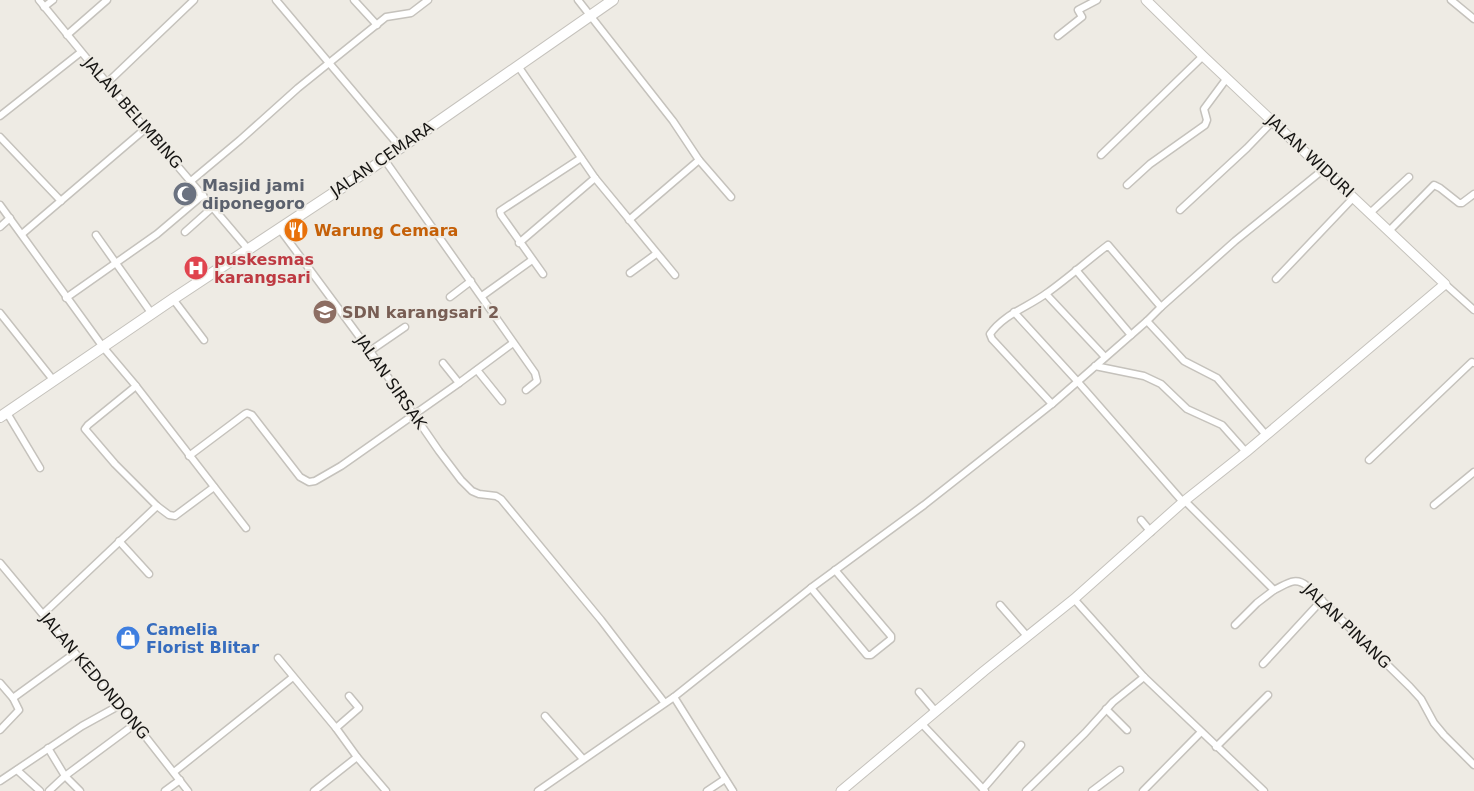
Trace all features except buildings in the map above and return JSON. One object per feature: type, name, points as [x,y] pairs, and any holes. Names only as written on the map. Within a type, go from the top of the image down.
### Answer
[{"type":"main road","name":"JALAN CEMARA","points":[[4,415],[173,299],[384,159],[613,0]]},
{"type":"main road","name":"JALAN WIDURI","points":[[1146,0],[1445,284]]},
{"type":"main road","points":[[844,790],[1074,598],[1184,501],[1246,452],[1445,284]]},
{"type":"street","name":"JALAN BELIMBING","points":[[39,0],[106,83],[248,249]]},
{"type":"street","points":[[44,7],[53,0]]},
{"type":"street","points":[[67,35],[107,0]]},
{"type":"street","points":[[106,83],[194,0]]},
{"type":"street","points":[[276,0],[400,147]]},
{"type":"street","points":[[354,0],[377,25]]},
{"type":"street","points":[[191,181],[298,88],[377,25],[389,16],[411,12],[428,0]]},
{"type":"street","points":[[578,0],[673,121],[699,160],[731,197]]},
{"type":"street","points":[[1058,36],[1082,17],[1078,10],[1097,0]]},
{"type":"street","points":[[1451,0],[1474,19]]},
{"type":"street","points":[[0,116],[80,52]]},
{"type":"street","points":[[1100,155],[1203,56]]},
{"type":"street","points":[[518,66],[557,120],[595,178],[675,275]]},
{"type":"street","points":[[1126,185],[1150,164],[1205,125],[1207,120],[1204,109],[1227,78]]},
{"type":"street","points":[[1180,210],[1274,121]]},
{"type":"street","points":[[22,234],[145,129]]},
{"type":"street","points":[[0,138],[61,201]]},
{"type":"street","points":[[542,274],[501,215],[501,208],[581,158]]},
{"type":"street","points":[[384,159],[482,296],[537,378],[537,381],[526,390]]},
{"type":"street","points":[[629,220],[699,160]]},
{"type":"street","points":[[538,791],[664,702],[674,697],[811,588],[924,505],[1052,404],[1235,241],[1324,169]]},
{"type":"street","points":[[1370,213],[1409,177]]},
{"type":"street","points":[[519,242],[595,178]]},
{"type":"street","points":[[1389,230],[1434,185],[1459,203],[1462,203],[1474,194]]},
{"type":"street","points":[[66,298],[117,264],[157,234],[203,195]]},
{"type":"street","points":[[1276,279],[1354,198]]},
{"type":"street","points":[[0,205],[103,347],[136,386],[246,528]]},
{"type":"street","points":[[185,232],[213,207]]},
{"type":"street","points":[[0,227],[10,218]]},
{"type":"street","name":"JALAN SIRSAK","points":[[280,228],[461,480],[472,491],[479,494],[496,496],[501,499],[601,620],[664,702]]},
{"type":"street","points":[[96,235],[152,314]]},
{"type":"street","points":[[1052,404],[990,336],[994,329],[1014,312],[1046,294],[1108,245],[1160,307]]},
{"type":"street","points":[[630,273],[656,254]]},
{"type":"street","points":[[482,296],[532,260]]},
{"type":"street","points":[[1076,270],[1131,335]]},
{"type":"street","points":[[450,297],[471,281]]},
{"type":"street","name":"JALAN WIDURI","points":[[1445,284],[1474,310]]},
{"type":"street","points":[[1046,294],[1105,357]]},
{"type":"street","points":[[173,299],[204,340]]},
{"type":"street","points":[[1014,312],[1184,501],[1274,590],[1257,603],[1235,625]]},
{"type":"street","points":[[0,313],[54,381]]},
{"type":"street","points":[[1147,321],[1184,361],[1217,378],[1266,435]]},
{"type":"street","points":[[370,352],[405,326]]},
{"type":"street","points":[[189,456],[247,413],[252,415],[300,477],[309,482],[315,481],[414,415],[513,343]]},
{"type":"street","points":[[1369,460],[1472,362],[1474,363]]},
{"type":"street","points":[[443,363],[459,383]]},
{"type":"street","points":[[1095,366],[1144,376],[1160,384],[1187,409],[1222,425],[1246,452]]},
{"type":"street","points":[[477,370],[502,401]]},
{"type":"street","points":[[136,386],[85,429],[115,464],[157,506],[169,515],[175,516],[214,487]]},
{"type":"street","points":[[4,415],[40,468]]},
{"type":"street","points":[[1434,504],[1473,476]]},
{"type":"street","points":[[42,614],[157,506]]},
{"type":"street","points":[[1141,520],[1151,532]]},
{"type":"street","points":[[119,541],[149,574]]},
{"type":"street","name":"JALAN KEDONDONG","points":[[0,563],[118,702],[188,791]]},
{"type":"street","points":[[811,588],[867,655],[871,655],[891,639],[891,636],[835,570]]},
{"type":"street","name":"JALAN PINANG","points":[[1274,590],[1299,581],[1322,600],[1410,687],[1426,708],[1434,723],[1450,742],[1474,765]]},
{"type":"street","points":[[1074,598],[1144,677],[1264,791]]},
{"type":"street","points":[[1262,664],[1322,600]]},
{"type":"street","points":[[1000,605],[1027,636]]},
{"type":"street","points":[[13,698],[75,653]]},
{"type":"street","points":[[278,658],[386,791]]},
{"type":"street","points":[[174,772],[293,677]]},
{"type":"street","points":[[1026,791],[1086,733],[1106,709],[1144,677]]},
{"type":"street","points":[[0,683],[13,698],[19,710],[0,730]]},
{"type":"street","points":[[919,692],[936,712]]},
{"type":"street","points":[[1216,747],[1268,694]]},
{"type":"street","points":[[336,728],[358,709],[349,696]]},
{"type":"street","points":[[674,697],[732,791]]},
{"type":"street","points":[[0,781],[118,702]]},
{"type":"street","points":[[1106,709],[1127,730]]},
{"type":"street","points":[[545,716],[583,759]]},
{"type":"street","points":[[49,791],[64,776],[135,724]]},
{"type":"street","points":[[922,724],[984,790],[1020,745]]},
{"type":"street","points":[[1143,791],[1201,732]]},
{"type":"street","points":[[48,748],[64,776],[80,791]]},
{"type":"street","points":[[314,791],[357,757]]},
{"type":"street","points":[[17,770],[40,791]]},
{"type":"street","points":[[1092,791],[1120,770]]},
{"type":"street","points":[[707,791],[724,779]]},
{"type":"street","points":[[165,791],[180,780]]},
{"type":"place","name":"Masjid jami diponegoro","points":[[185,194]]},
{"type":"place","name":"Warung Cemara","points":[[296,230]]},
{"type":"place","name":"puskesmas karangsari","points":[[196,268]]},
{"type":"place","name":"SDN karangsari 2","points":[[325,312]]},
{"type":"place","name":"Camelia Florist Blitar","points":[[128,638]]}]
